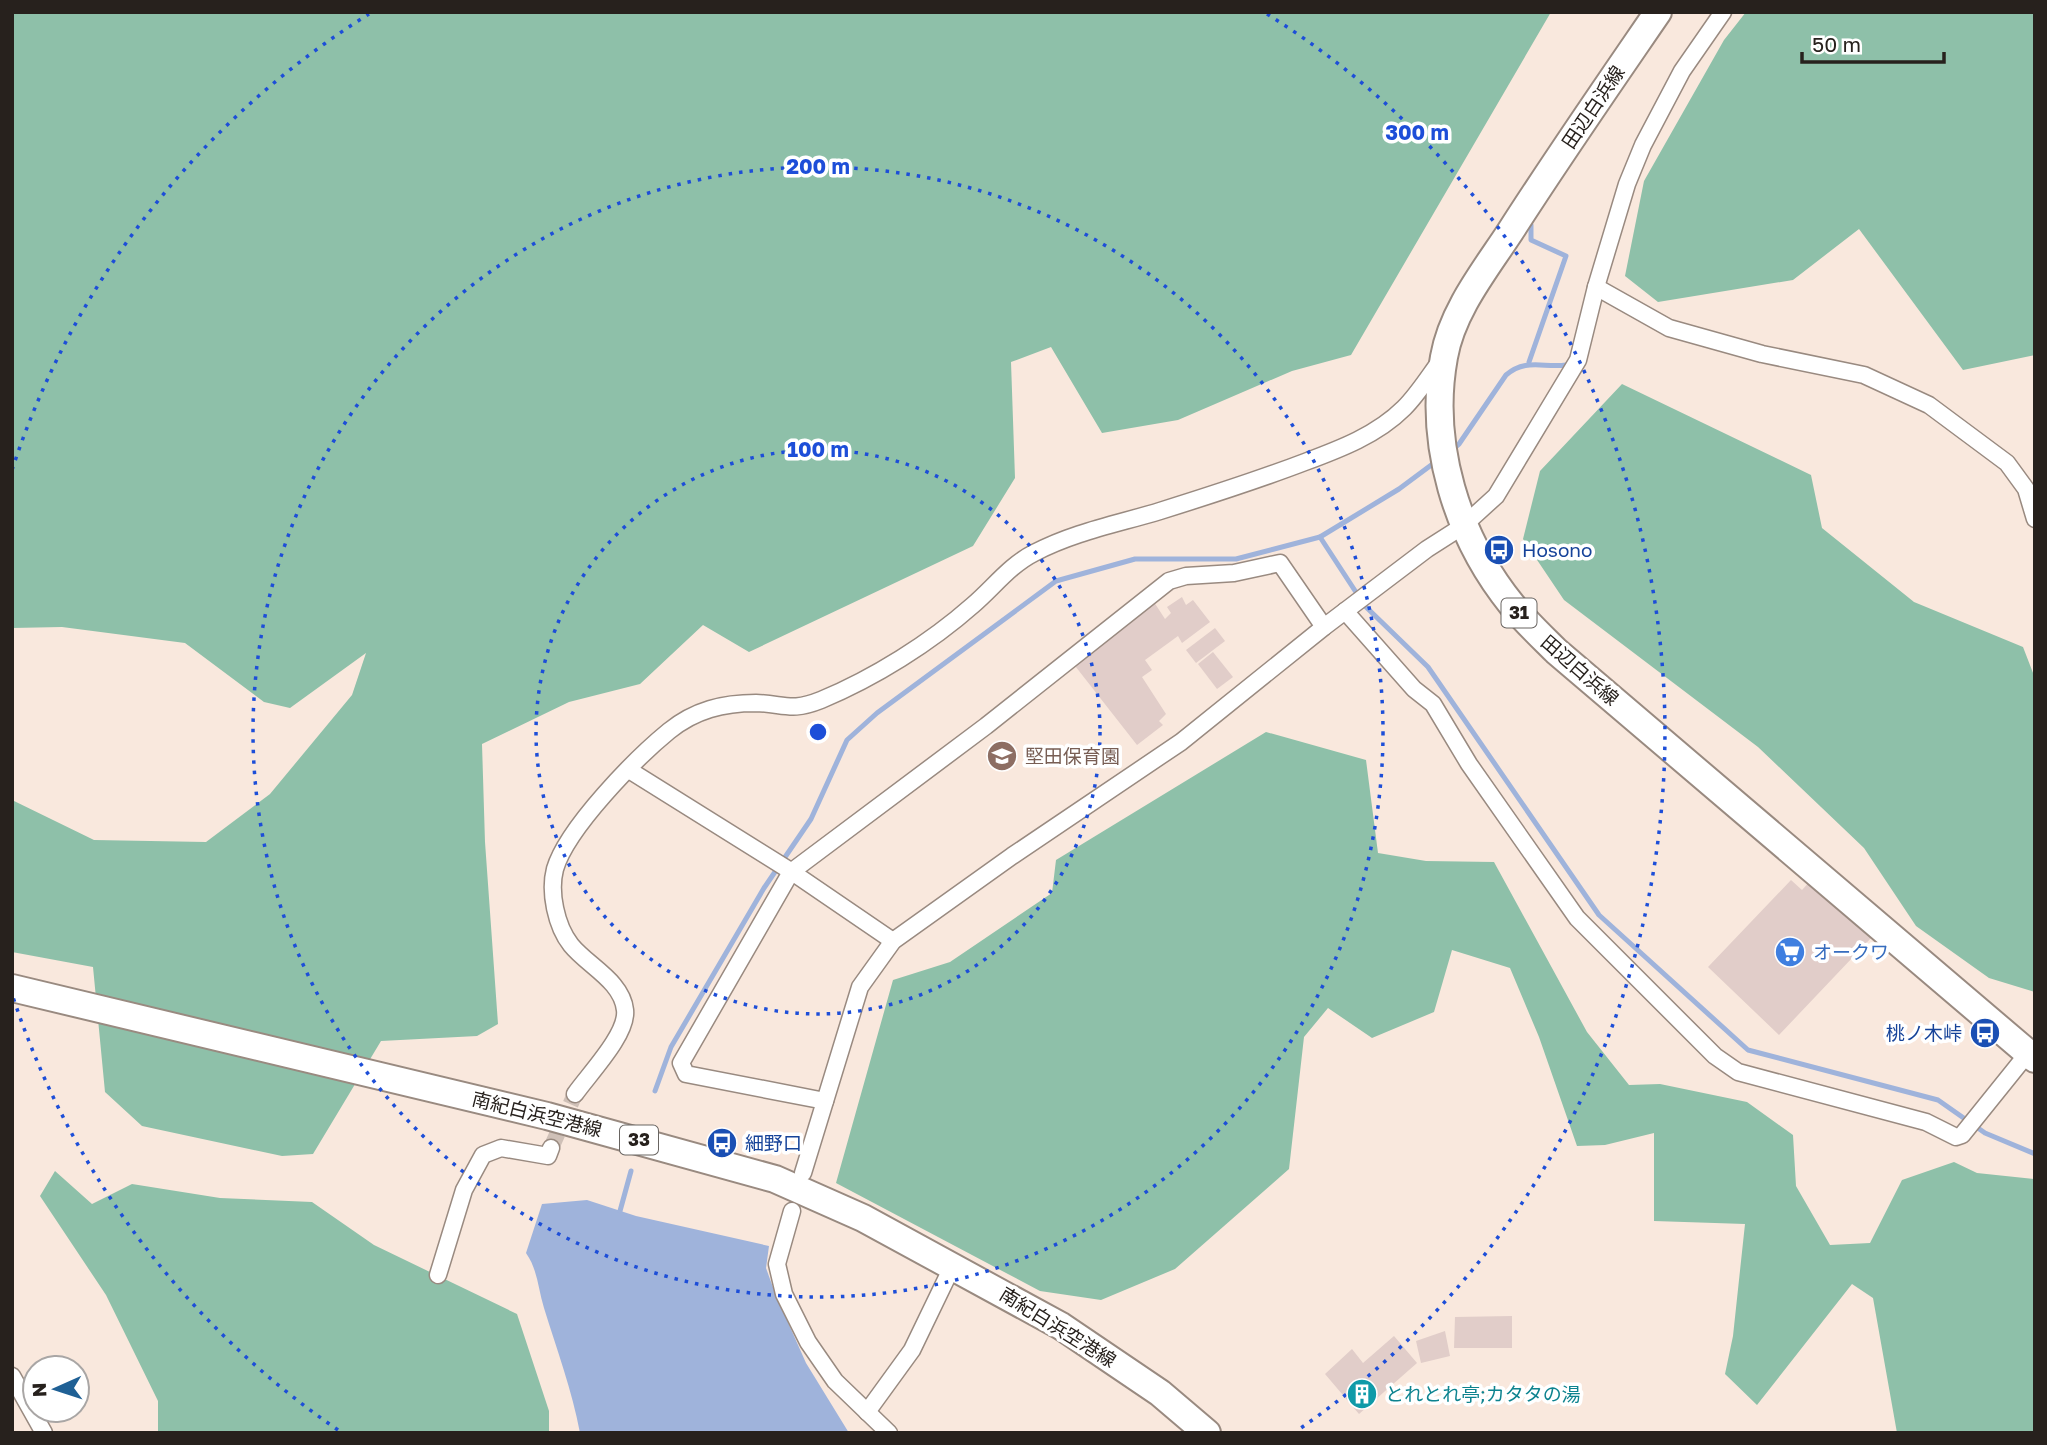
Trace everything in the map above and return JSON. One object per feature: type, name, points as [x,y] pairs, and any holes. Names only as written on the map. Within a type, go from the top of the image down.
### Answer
[{"type":"main road","name":"田辺白浜線","points":[[1658,12],[1488,265],[1465,303],[1444,356],[1440,404],[1446,465],[1463,526],[1484,567],[1513,606],[1556,650],[2031,1056]]},
{"type":"main road","name":"南紀白浜空港線","points":[[13,992],[547,1116],[775,1179],[863,1219],[953,1265],[1061,1326],[1160,1393],[1207,1433]]},
{"type":"street","points":[[803,1172],[860,987],[893,941],[1012,856],[1181,742],[1371,591],[1463,526],[1496,496],[1512,464],[1568,381],[1578,360],[1596,287],[1627,184],[1643,145],[1682,71],[1723,12]]},
{"type":"street","points":[[1596,287],[1669,328],[1762,354],[1864,375],[1929,405],[2007,463],[2026,489],[2035,519]]},
{"type":"street","points":[[575,1094],[624,1028],[626,1012],[621,996],[612,984],[570,944],[561,929],[555,901],[555,870],[582,824],[629,770],[669,732],[692,715],[720,705],[758,703],[790,709],[812,703],[857,683],[907,653],[973,605],[1030,554],[1287,469],[1353,444],[1403,409],[1444,356]]},
{"type":"street","points":[[825,1101],[687,1073],[681,1063],[790,871],[986,726],[1169,581],[1186,576],[1234,573],[1266,564],[1280,564],[1324,627]]},
{"type":"street","points":[[1348,609],[1414,690],[1433,704],[1469,764],[1577,918],[1715,1056],[1738,1072],[1926,1122],[1956,1137],[1962,1135],[2031,1056]]},
{"type":"street","points":[[629,770],[772,859],[893,941]]},
{"type":"street","points":[[438,1275],[464,1190],[483,1155],[501,1148],[548,1156],[551,1148]]},
{"type":"street","points":[[792,1211],[777,1264],[784,1294],[807,1342],[835,1381],[889,1433]]},
{"type":"street","points":[[867,1412],[912,1350],[953,1265]]},
{"type":"street","points":[[12,1376],[44,1433]]},
{"type":"green space","points":[[12,12],[1551,12],[1351,355],[1292,371],[1178,420],[1102,433],[1051,347],[1011,362],[1015,478],[973,546],[749,652],[703,625],[640,684],[569,702],[482,744],[485,842],[498,1024],[477,1036],[381,1041],[313,1154],[282,1156],[142,1126],[105,1092],[93,967],[12,952],[12,800],[94,840],[206,842],[270,794],[352,695],[366,653],[290,708],[264,702],[185,643],[62,627],[12,628]]},
{"type":"green space","points":[[1746,12],[2035,12],[2035,355],[1963,370],[1859,229],[1793,280],[1658,302],[1625,276],[1644,181],[1724,40]]},
{"type":"green space","points":[[1622,384],[1811,475],[1822,528],[1914,602],[2023,647],[2035,678],[2035,992],[1989,978],[1916,926],[1864,848],[1758,747],[1564,600],[1523,539],[1540,471]]},
{"type":"green space","points":[[1266,732],[1366,760],[1378,853],[1426,861],[1494,862],[1587,1032],[1629,1085],[1660,1084],[1747,1102],[1793,1135],[1796,1186],[1830,1245],[1870,1243],[1902,1180],[1954,1162],[1977,1173],[2035,1179],[2035,1433],[1897,1433],[1873,1298],[1852,1284],[1757,1405],[1725,1374],[1733,1336],[1745,1224],[1654,1221],[1654,1133],[1605,1145],[1577,1146],[1539,1037],[1510,968],[1452,950],[1434,1012],[1372,1038],[1328,1008],[1304,1037],[1289,1169],[1175,1269],[1101,1300],[1040,1291],[836,1183],[893,980],[950,962],[1052,893],[1056,860]]},
{"type":"green space","points":[[55,1171],[92,1204],[132,1184],[220,1198],[312,1202],[374,1245],[517,1314],[549,1411],[549,1433],[158,1433],[158,1401],[106,1295],[40,1196]]},
{"type":"water","points":[[587,1200],[636,1216],[769,1246],[766,1268],[775,1293],[806,1363],[849,1433],[580,1433],[569,1386],[535,1273],[526,1253],[542,1204]]},
{"type":"building","points":[[1182,597],[1186,605],[1193,600],[1210,622],[1182,643],[1178,636],[1145,660],[1152,670],[1142,677],[1166,714],[1159,721],[1163,725],[1137,745],[1072,662],[1152,599],[1165,619],[1171,613],[1167,607]]},
{"type":"building","points":[[1215,628],[1225,641],[1196,663],[1186,650]]},
{"type":"building","points":[[1213,652],[1233,677],[1217,689],[1198,664]]},
{"type":"building","name":"オークワ","points":[[1812,879],[1872,937],[1779,1035],[1708,967],[1791,880],[1802,890]]},
{"type":"building","points":[[1512,1316],[1512,1348],[1454,1348],[1455,1317]]},
{"type":"building","points":[[1445,1331],[1450,1356],[1421,1363],[1416,1341]]},
{"type":"building","name":"とれとれ亭;カタタの湯","points":[[1394,1336],[1417,1363],[1359,1414],[1325,1374],[1352,1349],[1363,1363]]},
{"type":"waterway","points":[[1529,362],[1566,256],[1531,240],[1531,225]]},
{"type":"waterway","points":[[1452,450],[1459,444],[1506,375],[1528,365],[1566,365]]},
{"type":"waterway","points":[[1320,537],[1399,489],[1438,460]]},
{"type":"waterway","points":[[655,1091],[671,1047],[764,888],[811,819],[847,740],[877,713],[1056,581],[1135,559],[1236,559],[1320,537],[1365,606],[1428,667],[1599,915],[1748,1050],[1938,1100],[1985,1133],[2035,1154]]},
{"type":"waterway","points":[[620,1211],[631,1171]]},
{"type":"tunnel","points":[[551,1148],[575,1094]]},
{"type":"place","name":"Hosono","points":[[1499,550]]},
{"type":"place","name":"堅田保育園","points":[[1002,756]]},
{"type":"place","name":"オークワ","points":[[1790,952]]},
{"type":"place","name":"桃ノ木峠","points":[[1985,1033]]},
{"type":"place","name":"細野口","points":[[722,1143]]},
{"type":"place","name":"とれとれ亭;カタタの湯","points":[[1362,1394]]}]
